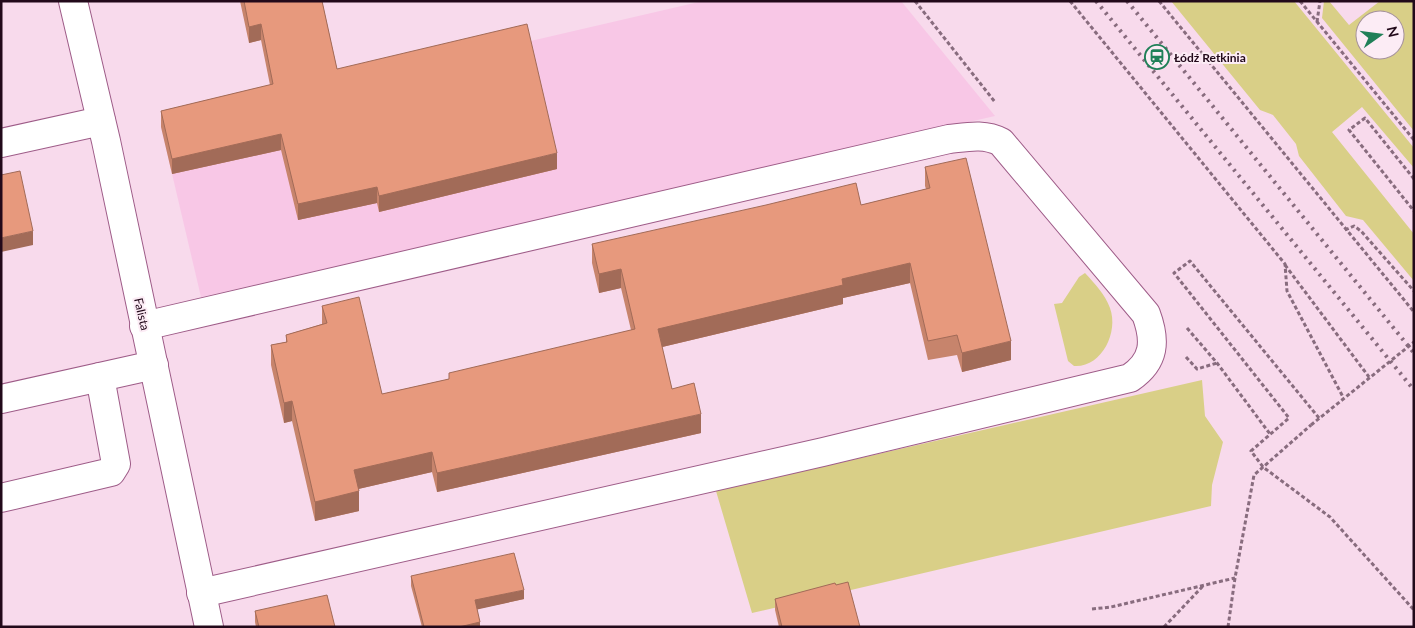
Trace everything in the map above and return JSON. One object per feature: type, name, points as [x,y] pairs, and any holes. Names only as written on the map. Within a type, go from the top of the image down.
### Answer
[{"type":"street","name":"Falista","points":[[73,1],[101,121],[209,627]]},
{"type":"street","points":[[1,143],[101,121]]},
{"type":"street","points":[[144,326],[930,144],[977,136],[991,136],[1001,142],[1146,314],[1151,330],[1153,340],[1150,354],[1143,367],[1130,378],[814,454],[201,593]]},
{"type":"street","points":[[1,399],[154,365]]},
{"type":"street","points":[[1,498],[111,472],[116,464],[100,377]]},
{"type":"path","points":[[1070,1],[1285,264],[1369,378]]},
{"type":"path","points":[[1159,1],[1414,312]]},
{"type":"path","points":[[1300,1],[1414,140]]},
{"type":"path","points":[[1317,23],[1320,1]]},
{"type":"path","points":[[1414,179],[1365,118],[1349,130],[1414,211]]},
{"type":"path","points":[[1345,230],[1354,226],[1361,230],[1414,291]]},
{"type":"path","points":[[1319,418],[1190,261],[1174,273],[1289,418],[1251,451],[1262,466],[1330,517],[1414,610]]},
{"type":"path","points":[[1285,264],[1287,291],[1343,398]]},
{"type":"path","points":[[1228,627],[1254,475],[1262,466],[1343,398],[1414,342]]},
{"type":"path","points":[[1092,609],[1111,607],[1235,578]]},
{"type":"path","points":[[1164,627],[1203,586]]},
{"type":"shaded area","points":[[703,1],[901,1],[995,116],[201,297],[161,127]]},
{"type":"shaded area","points":[[1171,1],[1294,1],[1414,148],[1414,168],[1362,107],[1332,132],[1414,234],[1414,281],[1363,220],[1346,216],[1299,156],[1296,144],[1273,115],[1260,110]]},
{"type":"shaded area","points":[[1324,1],[1329,1],[1349,25],[1355,20],[1355,59],[1322,18]]},
{"type":"shaded area","points":[[1380,1],[1414,1],[1414,131],[1356,60],[1405,60],[1405,10],[1368,10]]},
{"type":"shaded area","points":[[1085,273],[1108,303],[1112,318],[1112,328],[1106,347],[1100,355],[1084,365],[1074,366],[1068,361],[1054,304],[1062,303],[1079,277]]},
{"type":"shaded area","points":[[1202,380],[1205,416],[1223,442],[1212,485],[1211,506],[752,613],[716,491]]},
{"type":"building","points":[[244,1],[322,1],[337,69],[527,24],[557,153],[379,196],[377,187],[298,204],[281,134],[172,159],[161,111],[273,84],[261,24],[249,27]]},
{"type":"building","points":[[966,158],[1011,341],[962,353],[957,335],[928,341],[910,263],[842,279],[843,285],[658,329],[672,389],[694,383],[701,414],[437,473],[432,452],[354,470],[359,491],[315,502],[292,401],[284,403],[271,345],[287,342],[286,335],[327,323],[322,306],[359,297],[382,394],[449,379],[449,373],[635,329],[621,269],[599,274],[592,244],[856,183],[861,205],[930,188],[925,167]]},
{"type":"building","points":[[20,171],[33,231],[1,238],[1,175]]},
{"type":"building","points":[[514,553],[524,590],[475,600],[480,622],[459,627],[424,627],[411,576]]},
{"type":"building","points":[[848,582],[860,627],[782,627],[775,599],[835,583],[836,585]]},
{"type":"building","points":[[327,595],[335,627],[259,627],[255,611]]},
{"type":"railway","points":[[1096,1],[1414,390]]},
{"type":"railway","points":[[1127,1],[1414,353]]},
{"type":"place","name":"Łódź Retkinia","points":[[1157,57]]}]
